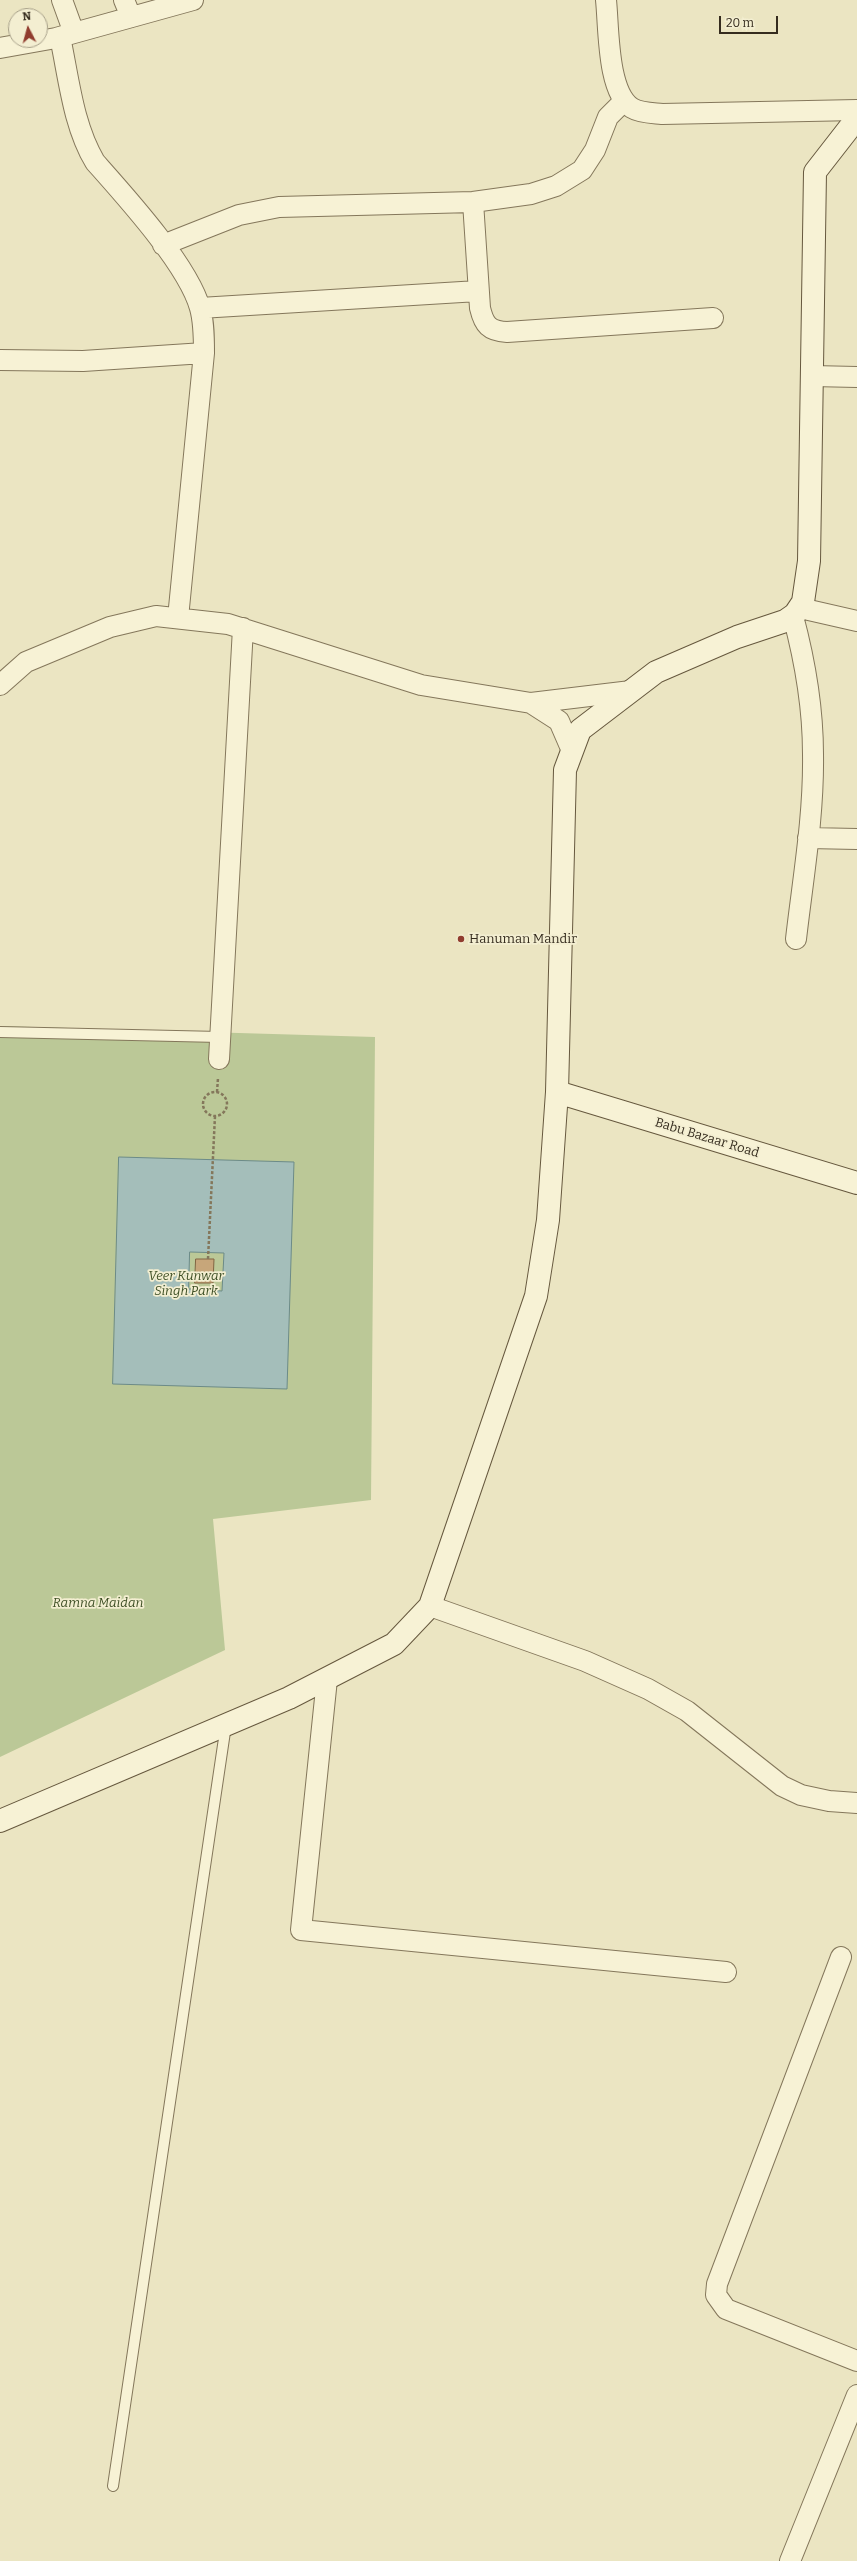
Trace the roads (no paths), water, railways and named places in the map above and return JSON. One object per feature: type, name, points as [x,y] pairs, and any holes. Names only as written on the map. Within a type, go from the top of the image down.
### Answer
[{"type":"street","points":[[62,0],[76,116],[86,147],[95,162],[163,245],[190,284],[200,308],[204,353],[178,618]]},
{"type":"street","points":[[0,48],[67,35],[128,9],[193,0]]},
{"type":"street","points":[[606,0],[613,73],[624,102],[634,110],[662,114],[857,110]]},
{"type":"street","points":[[163,245],[239,215],[278,207],[473,202],[531,194],[556,186],[572,178],[589,162],[608,117],[624,102]]},
{"type":"street","points":[[0,1821],[226,1725],[327,1679],[394,1644],[430,1606],[536,1296],[548,1220],[557,1092],[565,770],[580,730],[656,672],[737,637],[785,621],[796,612],[808,583],[809,562],[814,172],[850,127],[857,123]]},
{"type":"street","points":[[473,202],[480,308],[484,323],[489,329],[496,332],[713,318]]},
{"type":"street","points":[[200,308],[478,291]]},
{"type":"street","points":[[0,360],[82,361],[204,353]]},
{"type":"street","points":[[812,376],[857,377]]},
{"type":"street","points":[[796,612],[857,621]]},
{"type":"street","points":[[796,612],[811,711],[814,753],[812,802],[796,939]]},
{"type":"street","points":[[0,685],[26,662],[110,627],[156,616],[228,624],[421,685],[531,703],[631,691]]},
{"type":"street","points":[[219,1059],[243,628]]},
{"type":"street","points":[[531,703],[559,721],[572,751]]},
{"type":"street","points":[[808,838],[857,839]]},
{"type":"street","name":"Babu Bazaar Road","points":[[557,1092],[857,1183]]},
{"type":"street","points":[[430,1606],[585,1661],[648,1689],[687,1711],[782,1786],[801,1795],[829,1801],[857,1803]]},
{"type":"street","points":[[327,1679],[301,1930],[726,1972]]},
{"type":"street","points":[[841,1957],[717,2284],[716,2295],[726,2308],[857,2361]]},
{"type":"street","points":[[790,2561],[857,2395]]},
{"type":"lane","points":[[0,1032],[220,1037]]},
{"type":"lane","points":[[113,2486],[226,1725]]},
{"type":"water","points":[[119,1157],[294,1162],[287,1389],[113,1384]],"holes":[[[190,1252],[224,1253],[222,1291],[189,1289]]]},
{"type":"place","name":"Hanuman Mandir","points":[[461,939]]},
{"type":"park label","name":"Veer Kunwar Singh Park","points":[[186,1284]]},
{"type":"park label","name":"Ramna Maidan","points":[[98,1603]]}]
